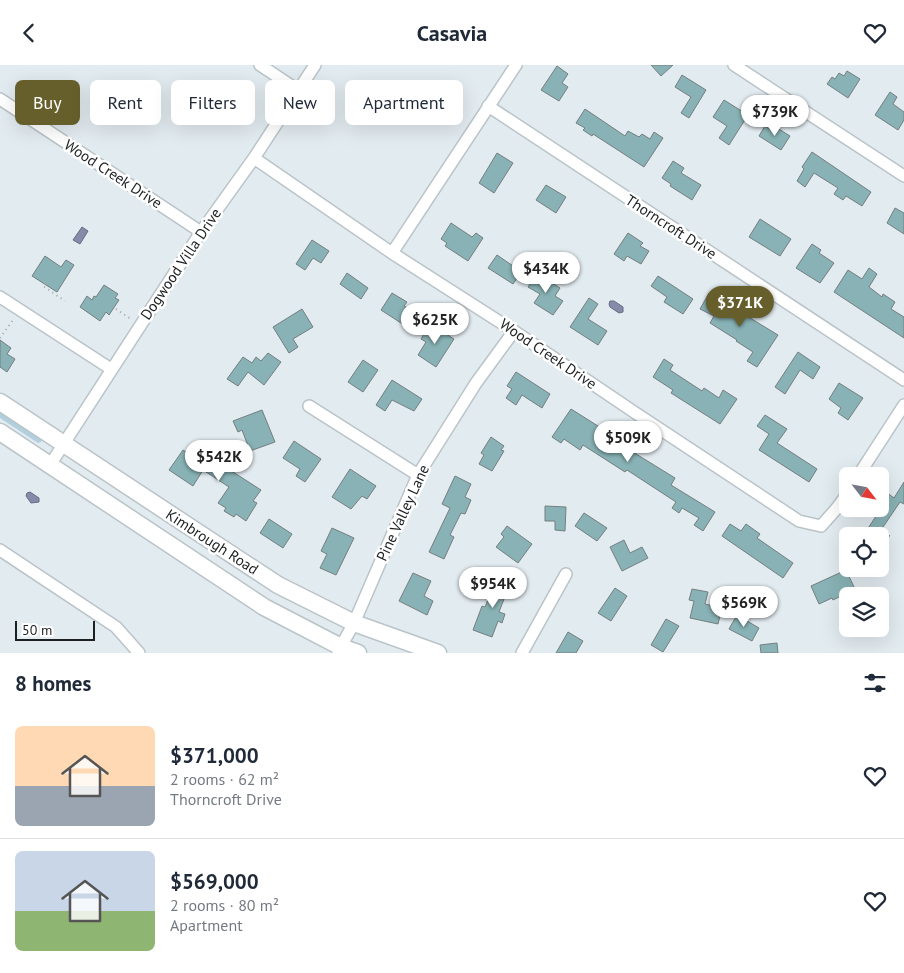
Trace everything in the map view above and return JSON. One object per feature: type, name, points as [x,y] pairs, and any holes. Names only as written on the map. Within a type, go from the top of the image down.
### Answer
[{"type":"street","points":[[260,65],[282,80]]},
{"type":"street","name":"Dogwood Villa Drive","points":[[306,80],[315,65]]},
{"type":"street","points":[[392,253],[516,65]]},
{"type":"street","points":[[734,65],[904,176]]},
{"type":"street","name":"Wood Creek Drive","points":[[0,99],[201,232]]},
{"type":"street","name":"Thorncroft Drive","points":[[488,106],[904,380]]},
{"type":"street","name":"Dogwood Villa Drive","points":[[50,465],[201,232],[276,125]]},
{"type":"street","name":"Wood Creek Drive","points":[[254,158],[392,253],[514,331],[637,415],[799,521],[821,526],[839,505]]},
{"type":"street","points":[[0,297],[111,369]]},
{"type":"street","name":"Pine Valley Lane","points":[[340,650],[354,623],[418,475],[476,383],[514,331]]},
{"type":"street","name":"Kimbrough Road","points":[[0,403],[278,585],[354,623],[438,653]]},
{"type":"street","points":[[864,467],[904,405]]},
{"type":"street","points":[[309,406],[418,475]]},
{"type":"street","name":"Kimbrough Road","points":[[0,432],[264,607],[340,650],[358,653]]},
{"type":"street","points":[[0,550],[116,627],[139,653]]},
{"type":"street","points":[[522,653],[566,574]]},
{"type":"path","points":[[45,283],[43,286],[64,301]]},
{"type":"path","points":[[116,309],[140,325]]},
{"type":"path","points":[[0,338],[20,310]]},
{"type":"shaded area","points":[[82,227],[88,231],[80,244],[73,240]]},
{"type":"shaded area","points":[[610,301],[614,301],[623,307],[623,312],[619,313],[610,307]]},
{"type":"shaded area","points":[[0,410],[42,439],[41,442],[38,443],[0,418]]},
{"type":"shaded area","points":[[30,492],[39,498],[39,502],[31,503],[26,496]]},
{"type":"building","points":[[651,65],[673,65],[661,76]]},
{"type":"building","points":[[557,66],[568,74],[562,83],[568,87],[559,101],[541,90]]},
{"type":"building","points":[[847,71],[860,79],[848,98],[827,84],[832,77],[835,79],[839,73],[844,76]]},
{"type":"building","points":[[682,75],[706,90],[689,118],[681,113],[691,97],[675,87]]},
{"type":"building","points":[[890,92],[897,97],[893,104],[904,112],[904,120],[898,130],[875,115]]},
{"type":"building","points":[[724,100],[748,115],[729,145],[719,138],[727,126],[713,117]]},
{"type":"building","points":[[585,109],[625,136],[628,131],[639,137],[642,134],[650,139],[654,132],[663,138],[644,167],[593,134],[592,136],[583,130],[585,128],[576,123]]},
{"type":"building","points":[[765,126],[771,130],[774,126],[790,136],[781,150],[759,136]]},
{"type":"building","points":[[812,152],[871,192],[862,206],[846,196],[843,200],[834,194],[838,188],[814,173],[805,187],[797,181],[804,169],[802,167]]},
{"type":"building","points":[[497,153],[513,163],[494,193],[479,183]]},
{"type":"building","points":[[673,161],[684,168],[681,173],[701,185],[692,200],[670,186],[671,184],[662,178]]},
{"type":"building","points":[[546,185],[566,197],[556,213],[536,200]]},
{"type":"building","points":[[895,208],[904,213],[904,234],[887,223]]},
{"type":"building","points":[[760,219],[791,239],[780,256],[749,237]]},
{"type":"building","points":[[451,223],[472,237],[476,233],[483,238],[468,261],[445,246],[447,243],[441,239]]},
{"type":"building","points":[[628,233],[643,243],[640,246],[649,251],[641,264],[627,256],[624,261],[614,254]]},
{"type":"building","points":[[312,240],[329,251],[321,263],[313,258],[305,270],[296,264]]},
{"type":"building","points":[[812,244],[821,250],[819,253],[834,263],[820,283],[796,268]]},
{"type":"building","points":[[497,255],[516,268],[515,271],[520,274],[513,284],[488,268]]},
{"type":"building","points":[[45,256],[61,267],[66,260],[74,265],[57,292],[32,276]]},
{"type":"building","points":[[869,268],[877,274],[869,287],[882,297],[883,294],[895,302],[891,309],[904,317],[904,338],[834,292],[848,270],[862,279]]},
{"type":"building","points":[[347,273],[368,288],[361,299],[340,284]]},
{"type":"building","points":[[537,273],[560,288],[555,296],[563,301],[553,315],[534,303],[540,294],[528,287]]},
{"type":"building","points":[[658,276],[693,299],[683,314],[664,302],[667,297],[651,286]]},
{"type":"building","points":[[104,285],[118,294],[115,298],[119,300],[109,315],[106,312],[100,321],[80,307],[87,296],[92,300],[94,296],[96,297]]},
{"type":"building","points":[[392,293],[407,302],[404,306],[413,311],[404,325],[381,310]]},
{"type":"building","points":[[709,293],[778,335],[757,367],[747,361],[753,352],[710,323],[714,316],[700,309]]},
{"type":"building","points":[[589,298],[598,304],[588,319],[607,331],[598,345],[570,327]]},
{"type":"building","points":[[302,309],[313,327],[293,339],[298,347],[289,353],[273,327]]},
{"type":"building","points":[[430,324],[454,339],[436,367],[418,355],[426,342],[421,339]]},
{"type":"building","points":[[0,340],[11,348],[7,354],[15,359],[7,372],[0,367]]},
{"type":"building","points":[[798,352],[820,367],[813,379],[800,370],[785,394],[775,387]]},
{"type":"building","points":[[268,353],[281,362],[264,385],[248,372],[238,386],[227,379],[243,357],[252,363],[256,357],[261,361]]},
{"type":"building","points":[[664,359],[673,365],[670,370],[702,391],[704,388],[719,398],[723,390],[737,399],[720,424],[671,393],[673,390],[653,377]]},
{"type":"building","points":[[363,360],[378,370],[363,392],[348,382]]},
{"type":"building","points":[[516,372],[550,394],[542,408],[522,395],[516,405],[506,398],[512,389],[507,386]]},
{"type":"building","points":[[392,380],[422,399],[414,411],[392,400],[385,411],[376,405]]},
{"type":"building","points":[[839,383],[863,398],[848,420],[838,413],[841,408],[829,399]]},
{"type":"building","points":[[571,409],[617,438],[615,441],[675,478],[671,485],[715,512],[703,531],[694,525],[699,518],[682,508],[679,513],[672,508],[676,502],[627,470],[625,472],[583,445],[580,450],[564,439],[561,443],[552,437]]},
{"type":"building","points":[[262,410],[275,442],[250,451],[242,430],[238,432],[233,421]]},
{"type":"building","points":[[765,415],[787,429],[777,443],[817,469],[809,482],[759,450],[769,434],[757,426]]},
{"type":"building","points":[[491,437],[504,446],[501,450],[504,451],[492,471],[479,464],[484,455],[481,453]]},
{"type":"building","points":[[294,441],[321,459],[305,482],[296,476],[300,469],[283,458]]},
{"type":"building","points":[[207,447],[220,456],[216,461],[261,490],[253,501],[257,503],[246,521],[236,514],[234,517],[224,511],[226,508],[218,503],[229,487],[203,470],[193,486],[169,470],[183,450],[199,460]]},
{"type":"building","points":[[350,469],[376,486],[367,499],[362,496],[351,509],[332,497]]},
{"type":"building","points":[[455,476],[471,484],[465,497],[471,500],[465,514],[461,513],[450,535],[454,537],[444,559],[429,552],[450,508],[442,504]]},
{"type":"building","points":[[904,482],[904,504],[900,502],[883,527],[869,527],[875,517],[889,517],[889,494],[894,498]]},
{"type":"building","points":[[545,506],[566,507],[565,531],[555,530],[555,521],[545,521]]},
{"type":"building","points":[[584,513],[607,528],[597,541],[575,526]]},
{"type":"building","points":[[269,519],[292,534],[283,548],[260,533]]},
{"type":"building","points":[[730,524],[741,531],[746,524],[760,534],[757,538],[793,563],[783,578],[722,536]]},
{"type":"building","points":[[507,526],[532,544],[518,563],[496,547],[504,537],[501,534]]},
{"type":"building","points":[[332,528],[354,538],[336,575],[320,568],[327,554],[321,551]]},
{"type":"building","points":[[624,540],[630,553],[642,547],[648,558],[622,571],[610,547]]},
{"type":"building","points":[[413,573],[431,581],[424,596],[433,601],[427,615],[399,601]]},
{"type":"building","points":[[839,573],[839,577],[849,577],[854,587],[839,587],[839,597],[819,604],[811,586]]},
{"type":"building","points":[[498,576],[511,581],[499,612],[505,614],[502,623],[498,621],[492,637],[473,630],[482,606],[485,607]]},
{"type":"building","points":[[615,588],[627,596],[611,621],[598,613]]},
{"type":"building","points":[[692,589],[708,592],[705,604],[722,608],[718,624],[690,618],[694,601],[689,600]]},
{"type":"building","points":[[737,615],[759,628],[752,641],[729,629]]},
{"type":"building","points":[[666,619],[679,626],[663,652],[651,645]]},
{"type":"building","points":[[568,632],[583,641],[576,653],[556,653]]},
{"type":"building","points":[[777,643],[778,653],[761,653],[760,645]]}]
